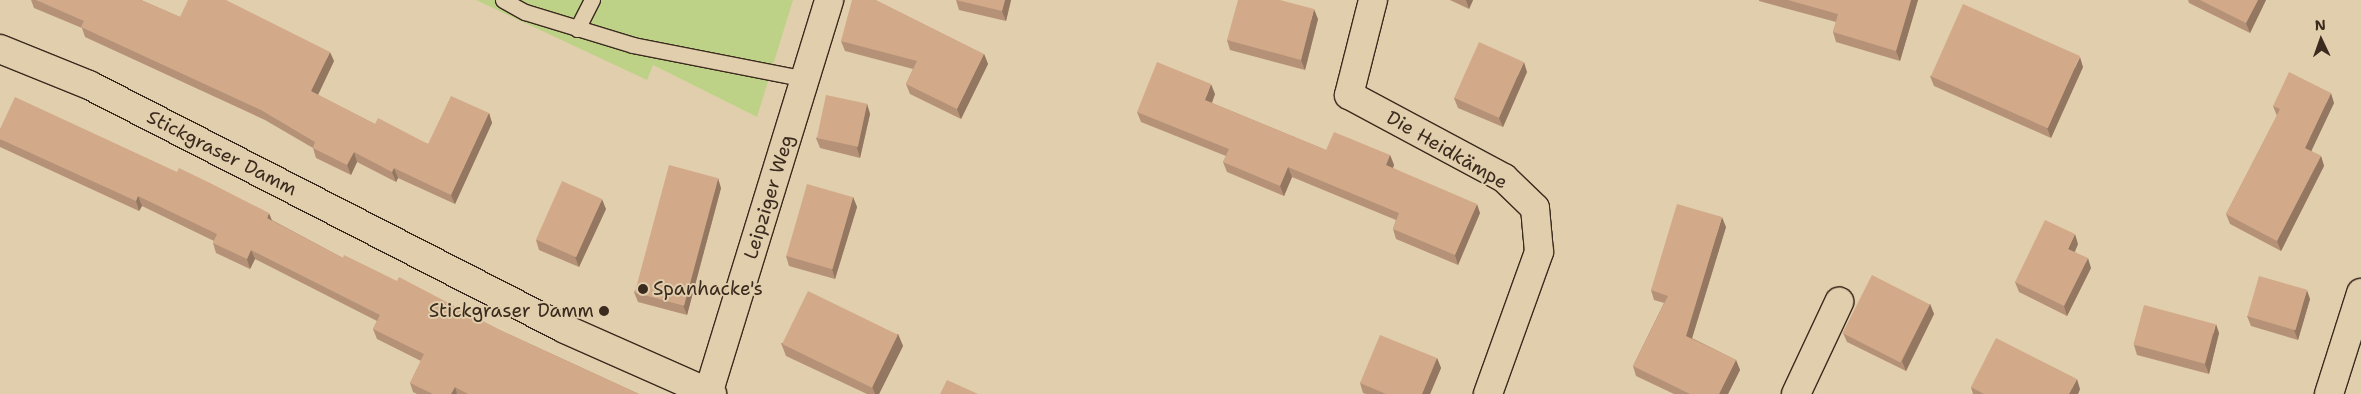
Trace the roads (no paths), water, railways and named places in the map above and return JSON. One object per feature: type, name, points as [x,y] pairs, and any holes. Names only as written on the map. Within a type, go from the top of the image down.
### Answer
[{"type":"street","name":"Leipziger Weg","points":[[709,394],[829,0]]},
{"type":"street","name":"Die Heidkämpe","points":[[1373,0],[1349,95],[1504,178],[1535,208],[1539,252],[1488,394]]},
{"type":"street","name":"Stickgraser Damm","points":[[0,49],[89,85],[565,329],[709,394]]},
{"type":"street","points":[[2330,394],[2361,293]]},
{"type":"street","points":[[1796,394],[1838,302]]},
{"type":"lane","points":[[503,0],[526,12],[633,45],[806,79]]},
{"type":"lane","points":[[577,29],[592,0]]},
{"type":"place","name":"Spanhacke's","points":[[643,289]]},
{"type":"place","name":"Stickgraser Damm","points":[[604,311]]}]
